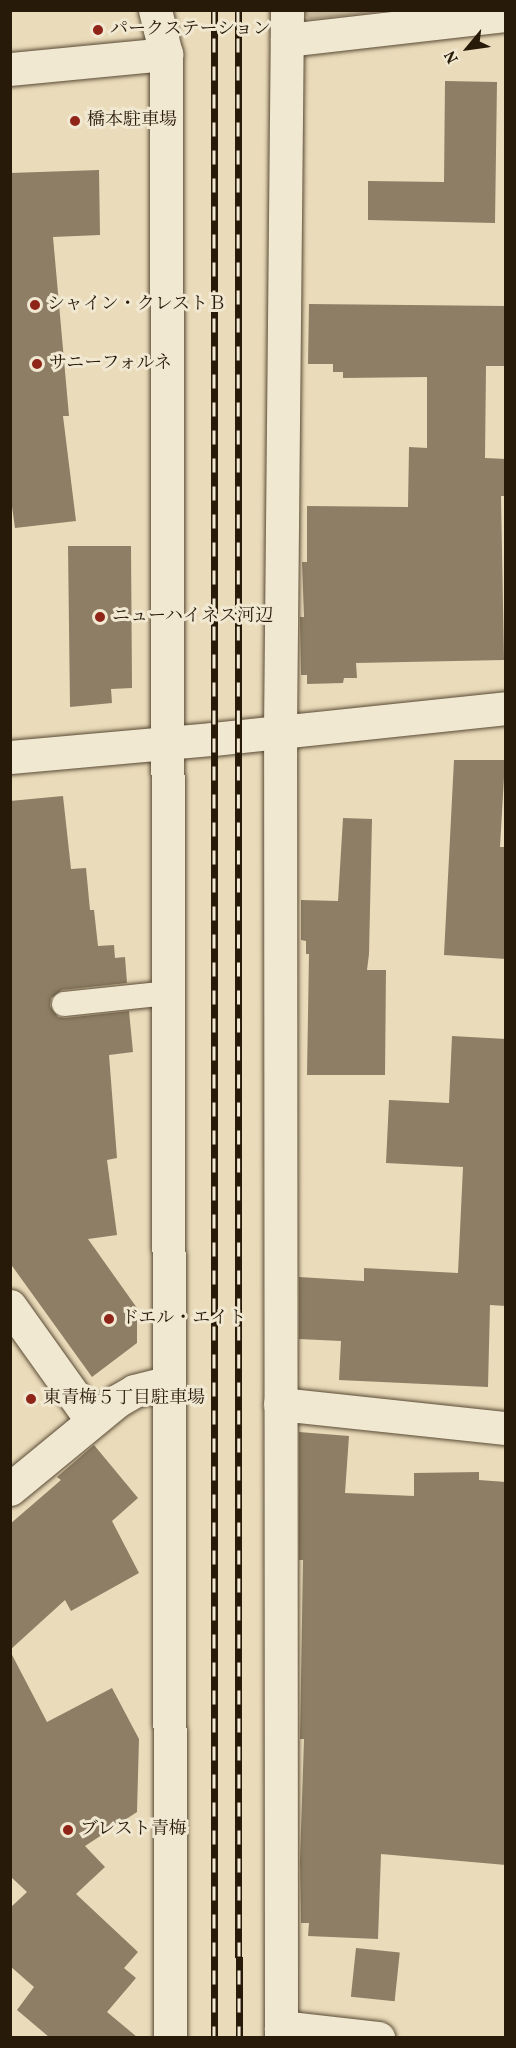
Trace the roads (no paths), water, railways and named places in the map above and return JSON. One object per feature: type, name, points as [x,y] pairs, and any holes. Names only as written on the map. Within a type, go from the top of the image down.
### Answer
[{"type":"street","points":[[154,10],[166,54],[170,2037]]},
{"type":"street","points":[[378,2037],[281,2032],[280,731],[287,25],[506,15]]},
{"type":"street","points":[[10,69],[166,54]]},
{"type":"street","points":[[10,757],[506,708]]},
{"type":"street","points":[[10,1306],[92,1420]]},
{"type":"street","points":[[10,1489],[92,1420],[134,1391],[167,1383]]},
{"type":"street","points":[[280,1404],[506,1428]]},
{"type":"lane","points":[[64,1004],[169,993]]},
{"type":"railway","points":[[214,10],[214,2038]]},
{"type":"railway","points":[[238,10],[239,2038]]},
{"type":"place","name":"パークステーション","points":[[98,30]]},
{"type":"place","name":"橋本駐車場","points":[[75,121]]},
{"type":"place","name":"シャイン・クレストＢ","points":[[35,305]]},
{"type":"place","name":"サニーフォルネ","points":[[37,364]]},
{"type":"place","name":"ニューハイネス河辺","points":[[100,617]]},
{"type":"place","name":"ドエル・エイト","points":[[109,1319]]},
{"type":"place","name":"東青梅５丁目駐車場","points":[[31,1399]]},
{"type":"place","name":"ブレスト青梅","points":[[68,1830]]}]
